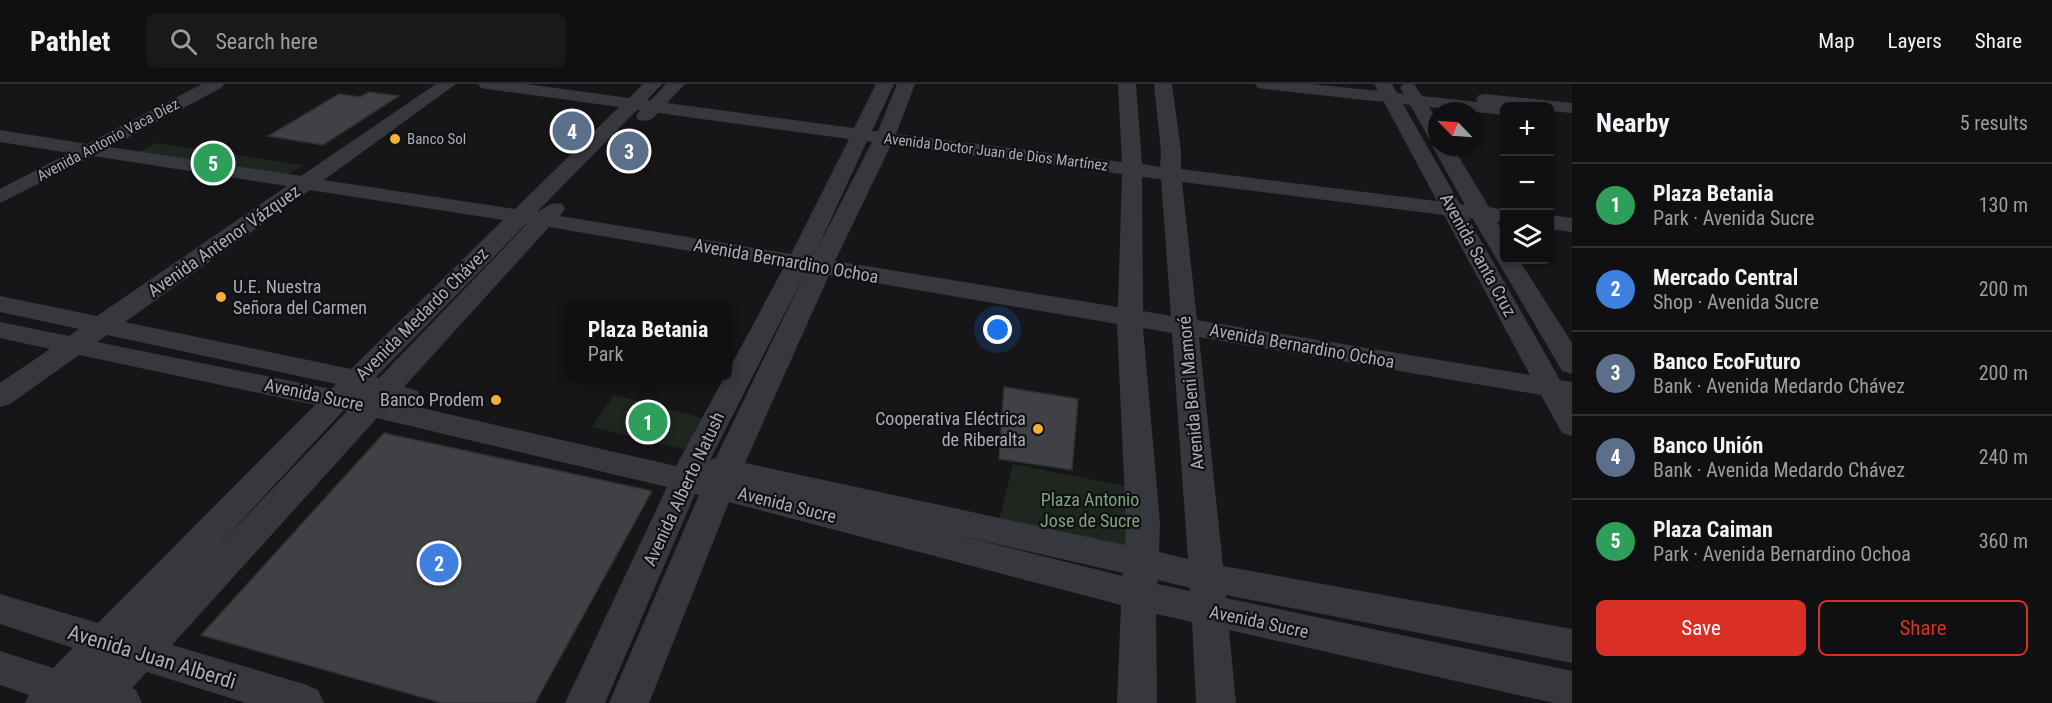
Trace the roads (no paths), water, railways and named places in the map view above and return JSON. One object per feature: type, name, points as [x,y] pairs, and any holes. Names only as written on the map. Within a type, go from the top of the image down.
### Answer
[{"type":"street","name":"Avenida Antonio Vaca Díez","points":[[0,197],[195,84]]},
{"type":"street","name":"Avenida Antonio Vaca Díez","points":[[0,184],[215,84]]},
{"type":"street","name":"Avenida Antenor Vázquez","points":[[305,176],[429,84]]},
{"type":"street","name":"Avenida Antenor Vázquez","points":[[0,377],[77,333],[305,176],[447,84]]},
{"type":"street","name":"Avenida Doctor Juan de Dios Martínez","points":[[487,84],[652,96]]},
{"type":"street","name":"Avenida Doctor Juan de Dios Martínez","points":[[543,84],[652,96],[875,132],[1463,204],[1500,204]]},
{"type":"street","name":"Avenida Alberto Natush","points":[[875,132],[885,84]]},
{"type":"street","name":"Avenida Alberto Natush","points":[[585,703],[690,472],[813,258],[875,132],[906,84]]},
{"type":"street","points":[[1127,84],[1131,164],[1129,308],[1143,523],[1137,703]]},
{"type":"street","name":"Avenida Beni Mamoré","points":[[1163,84],[1171,151],[1216,703]]},
{"type":"street","points":[[1264,84],[1399,91],[1500,109]]},
{"type":"street","points":[[1340,84],[1572,108]]},
{"type":"street","points":[[1399,91],[1428,125]]},
{"type":"street","name":"Avenida Santa Cruz","points":[[1399,91],[1463,204],[1540,366],[1562,389],[1572,426]]},
{"type":"street","name":"Avenida Medardo Chávez","points":[[83,699],[104,642],[362,394],[652,96]]},
{"type":"street","points":[[1554,115],[1572,117]]},
{"type":"street","name":"Avenida Bernardino Ochoa","points":[[0,122],[91,143],[538,212],[1129,308],[1562,389]]},
{"type":"street","name":"Avenida Bernardino Ochoa","points":[[0,136],[91,143]]},
{"type":"street","name":"Avenida Santa Cruz","points":[[1446,156],[1463,204],[1500,248]]},
{"type":"street","name":"Avenida Doctor Juan de Dios Martínez","points":[[1463,204],[1500,215]]},
{"type":"street","points":[[1554,210],[1572,212]]},
{"type":"street","points":[[1554,223],[1572,225]]},
{"type":"street","name":"Avenida Alberto Natush","points":[[629,703],[813,258]]},
{"type":"street","name":"Avenida Santa Cruz","points":[[1510,264],[1572,365]]},
{"type":"street","name":"Avenida Sucre","points":[[0,304],[77,333],[362,394],[690,472],[1141,561],[1206,576],[1572,646]]},
{"type":"street","name":"Avenida Bernardino Ochoa","points":[[1184,318],[1572,371]]},
{"type":"street","name":"Avenida Sucre","points":[[0,330],[77,333]]},
{"type":"street","name":"Avenida Antenor Vázquez","points":[[0,397],[77,333]]},
{"type":"street","name":"Avenida Medardo Chávez","points":[[83,699],[140,654],[362,394]]},
{"type":"street","name":"Avenida Sucre","points":[[723,479],[1139,595],[1572,689]]},
{"type":"street","name":"Avenida Juan Alberdi","points":[[0,609],[304,703]]},
{"type":"street","points":[[0,668],[83,699]]},
{"type":"place","name":"Banco Unión","points":[[572,131]]},
{"type":"place","name":"Banco Sol","points":[[395,139]]},
{"type":"place","name":"Banco EcoFuturo","points":[[629,151]]},
{"type":"place","name":"Plaza Caiman","points":[[213,163]]},
{"type":"place","name":"U.E. Nuestra Señora del Carmen","points":[[221,297]]},
{"type":"place","name":"Banco Prodem","points":[[496,400]]},
{"type":"place","name":"Plaza Betania","points":[[648,422]]},
{"type":"place","name":"Cooperativa Eléctrica de Riberalta","points":[[1038,429]]},
{"type":"place","name":"Mercado Central","points":[[439,563]]},
{"type":"park label","name":"Plaza Antonio Jose de Sucre","points":[[1090,510]]}]
